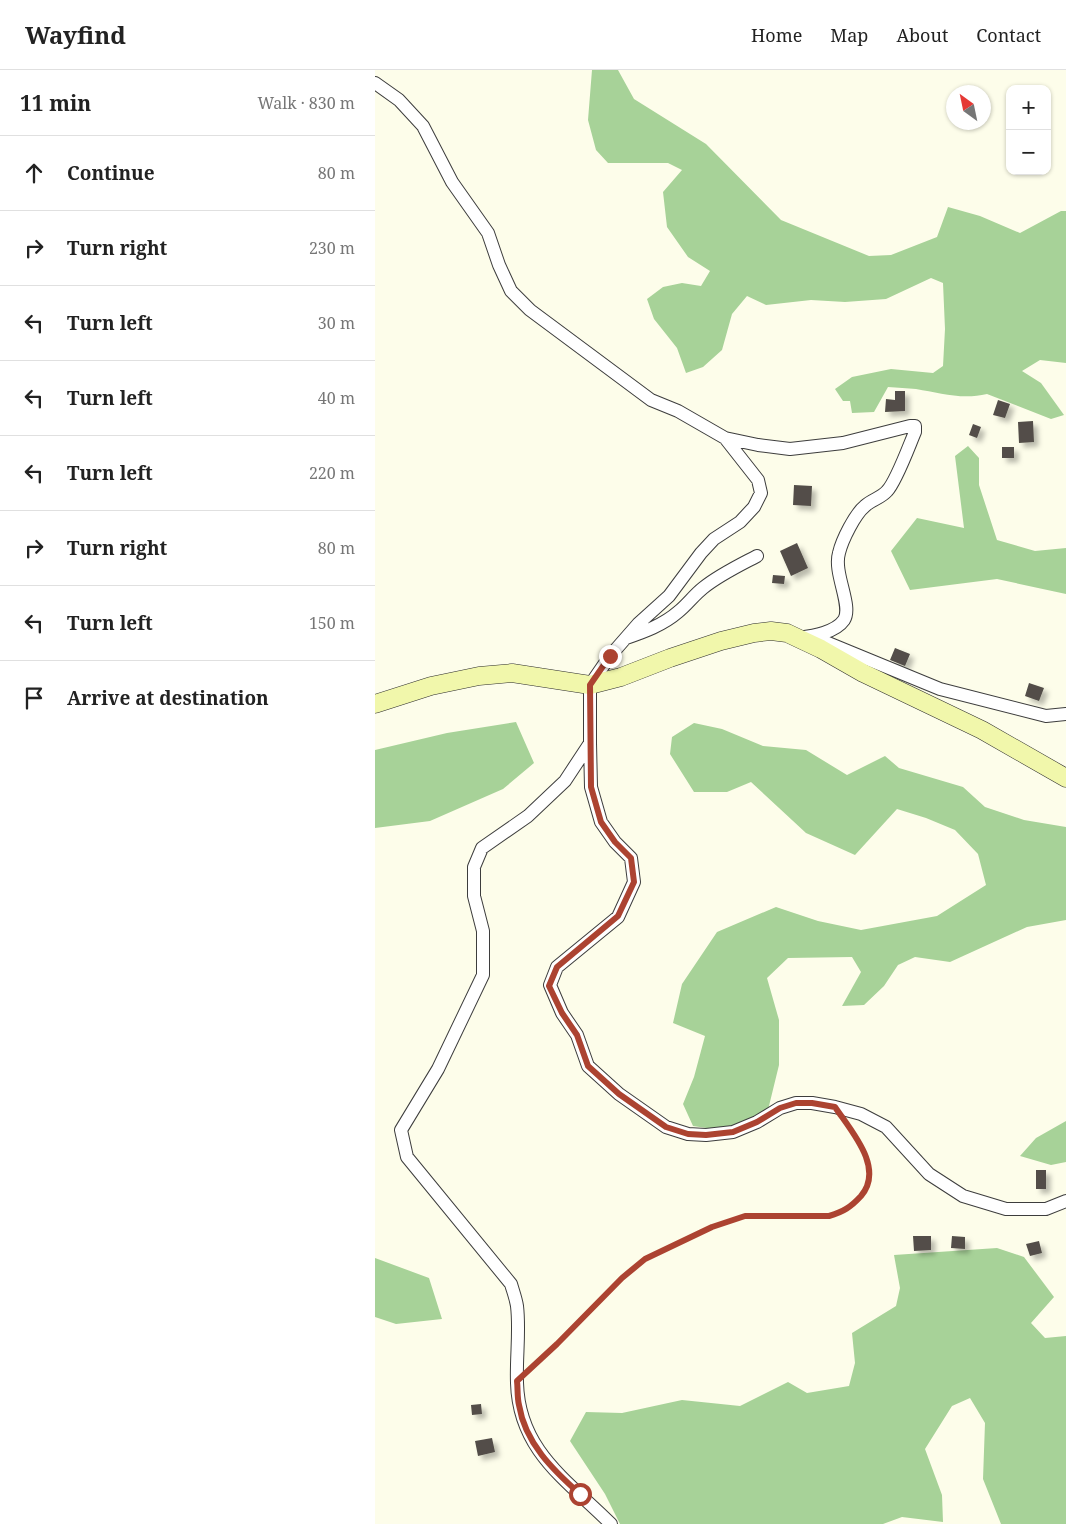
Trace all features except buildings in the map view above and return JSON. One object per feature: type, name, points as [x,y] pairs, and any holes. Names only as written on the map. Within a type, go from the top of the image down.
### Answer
[{"type":"street","points":[[375,83],[399,100],[423,126],[452,182],[489,233],[499,265],[511,291],[530,310],[651,400],[679,411],[725,438],[790,449],[843,443],[912,425],[916,428],[888,490],[859,511],[841,546],[838,554],[837,572],[847,606],[847,614],[843,622],[835,628],[805,637]]},
{"type":"street","points":[[725,438],[758,480],[761,494],[754,507],[740,522],[714,539],[701,553],[669,596],[638,624],[610,656],[590,685],[591,787],[601,822],[615,842],[631,858],[634,882],[618,916],[557,967],[549,986],[562,1013],[577,1035],[588,1066],[619,1094],[666,1127],[688,1134],[706,1135],[733,1132],[757,1122],[780,1108],[796,1103],[812,1103],[835,1107],[861,1114],[886,1127],[929,1174],[963,1196],[1005,1210],[1046,1209],[1066,1201]]},
{"type":"street","points":[[626,638],[646,632],[661,624],[678,613],[702,589],[719,576],[757,556]]},
{"type":"street","points":[[375,704],[431,686],[479,676],[512,674],[590,685],[621,677],[721,641],[771,631],[805,637],[940,689],[1046,716],[1066,714]]},
{"type":"street","points":[[805,637],[821,649],[863,673],[982,730],[1066,778]]},
{"type":"street","points":[[590,743],[565,781],[527,816],[482,848],[474,867],[474,896],[483,931],[483,975],[438,1069],[401,1130],[407,1157],[511,1284],[517,1305],[517,1381],[519,1405],[524,1424],[539,1452],[555,1471],[611,1524]]},
{"type":"path","points":[[517,1381],[557,1344],[622,1278],[645,1259],[712,1227],[745,1216],[829,1216],[842,1212],[852,1206],[866,1189],[870,1169],[862,1148],[835,1107]]},
{"type":"green space","points":[[592,70],[618,70],[634,99],[706,144],[781,220],[869,256],[891,255],[937,237],[948,207],[980,216],[1020,233],[1061,211],[1066,211],[1066,363],[1040,360],[1022,371],[1041,383],[1064,415],[1051,419],[987,394],[960,396],[888,387],[874,412],[852,413],[850,401],[843,401],[835,389],[852,377],[891,369],[933,373],[943,366],[945,329],[943,283],[931,278],[886,299],[845,302],[811,300],[766,305],[747,296],[732,314],[722,350],[703,367],[686,373],[677,348],[654,319],[647,299],[663,287],[682,283],[701,286],[710,271],[688,257],[667,227],[663,192],[682,170],[668,163],[608,163],[596,150],[588,120]]},
{"type":"green space","points":[[968,446],[979,458],[979,485],[997,540],[1035,551],[1066,548],[1066,594],[997,579],[910,590],[891,551],[917,518],[964,528],[955,456]]},
{"type":"green space","points":[[516,722],[534,763],[503,789],[430,821],[375,828],[375,750],[447,733]]},
{"type":"green space","points":[[694,723],[722,729],[763,746],[806,750],[847,775],[885,756],[899,768],[963,787],[985,807],[1024,820],[1066,827],[1066,920],[1027,927],[950,962],[915,957],[898,965],[884,986],[864,1005],[842,1006],[861,972],[852,957],[788,958],[767,978],[779,1020],[779,1065],[768,1110],[727,1131],[693,1126],[683,1104],[694,1077],[705,1036],[673,1023],[682,984],[717,932],[776,907],[818,921],[861,930],[937,916],[986,885],[978,854],[955,830],[926,818],[897,809],[855,855],[806,833],[751,782],[727,792],[694,792],[670,754],[672,737]]},
{"type":"green space","points":[[1066,1121],[1066,1162],[1051,1165],[1020,1156],[1036,1138]]},
{"type":"green space","points":[[997,1248],[1024,1257],[1054,1297],[1031,1323],[1045,1338],[1066,1336],[1066,1524],[1001,1524],[983,1479],[985,1423],[970,1398],[952,1406],[925,1449],[942,1495],[943,1522],[902,1517],[883,1524],[620,1524],[605,1494],[570,1441],[586,1412],[622,1413],[682,1400],[740,1406],[788,1382],[807,1393],[849,1386],[855,1363],[852,1333],[896,1306],[900,1288],[894,1255]]},
{"type":"green space","points":[[375,1258],[429,1278],[442,1319],[396,1324],[375,1317]]},
{"type":"route","points":[[580,1494],[555,1471],[539,1452],[524,1424],[519,1405],[517,1381],[557,1344],[622,1278],[645,1259],[712,1227],[745,1216],[829,1216],[842,1212],[852,1206],[866,1189],[870,1169],[862,1148],[835,1107],[812,1103],[796,1103],[780,1108],[757,1122],[733,1132],[706,1135],[688,1134],[666,1127],[619,1094],[588,1066],[577,1035],[562,1013],[549,986],[557,967],[618,916],[634,882],[631,858],[615,842],[601,822],[591,787],[590,685],[610,656]]}]
